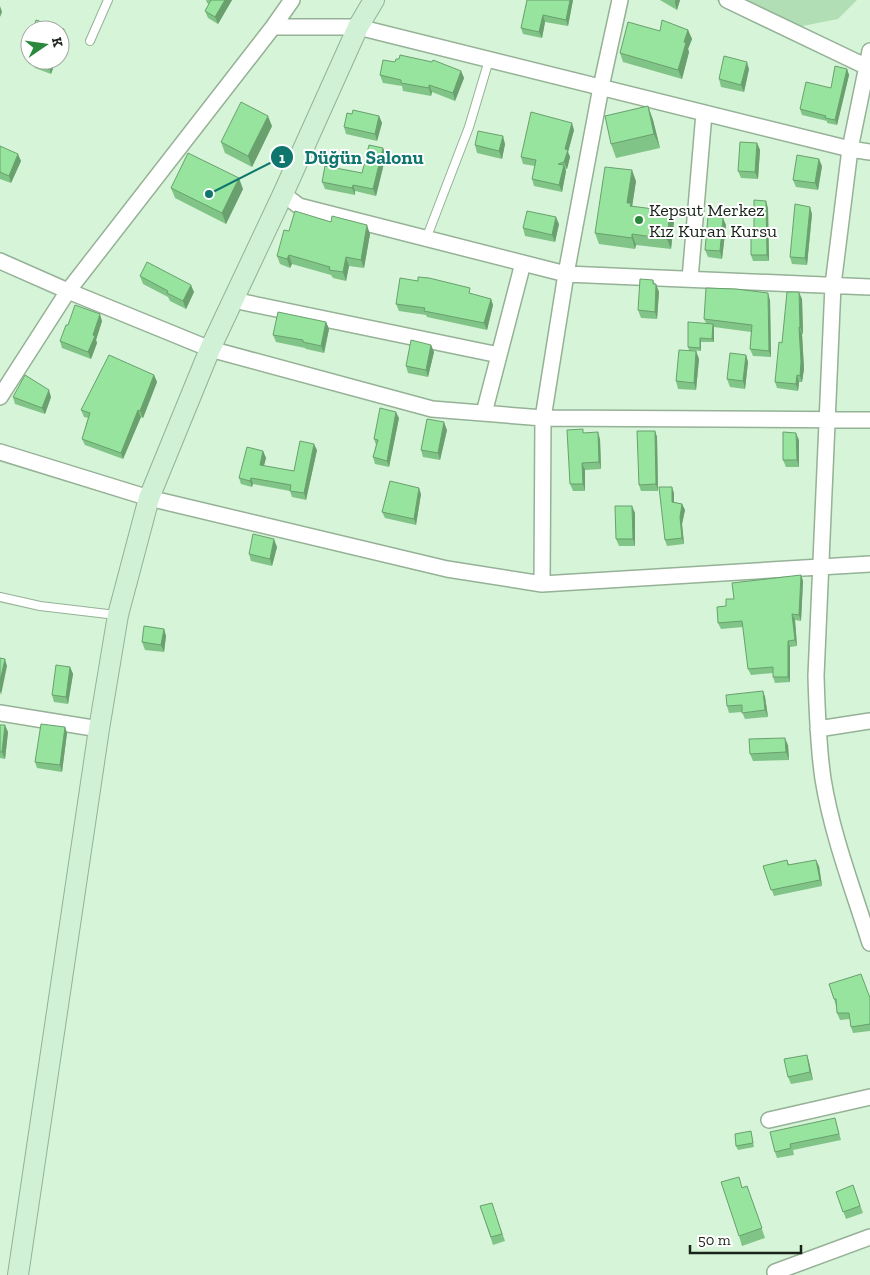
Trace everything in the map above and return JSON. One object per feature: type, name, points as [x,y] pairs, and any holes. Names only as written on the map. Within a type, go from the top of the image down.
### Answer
[{"type":"street","points":[[0,397],[68,291],[292,0]]},
{"type":"street","points":[[18,1275],[99,729],[118,616],[149,498],[210,349],[358,28],[374,0]]},
{"type":"street","points":[[542,584],[544,418],[566,274],[601,87],[620,0]]},
{"type":"street","points":[[726,0],[867,67]]},
{"type":"street","points":[[273,27],[358,28],[850,149],[870,152]]},
{"type":"street","points":[[870,50],[850,149],[833,286],[816,676],[818,729],[823,780],[834,832],[870,943]]},
{"type":"street","points":[[690,279],[704,113]]},
{"type":"street","points":[[283,194],[300,206],[566,274],[870,287]]},
{"type":"street","points":[[0,261],[210,349],[432,409],[544,418],[870,420]]},
{"type":"street","points":[[484,413],[523,263]]},
{"type":"street","points":[[233,300],[499,355]]},
{"type":"street","points":[[0,452],[149,498],[447,569],[542,584],[870,564]]},
{"type":"street","points":[[0,713],[99,729]]},
{"type":"street","points":[[818,729],[870,721]]},
{"type":"street","points":[[769,1120],[870,1097]]},
{"type":"street","points":[[776,1272],[870,1237]]},
{"type":"lane","points":[[90,41],[108,0]]},
{"type":"lane","points":[[426,238],[468,127],[489,60]]},
{"type":"lane","points":[[0,597],[40,606],[118,616]]},
{"type":"green space","points":[[716,0],[857,0],[838,19],[777,31]]},
{"type":"building","points":[[211,0],[225,0],[215,17],[205,11]]},
{"type":"building","points":[[527,0],[570,0],[566,20],[543,15],[539,32],[521,28]]},
{"type":"building","points":[[662,20],[688,30],[678,70],[620,53],[628,22],[660,31]]},
{"type":"building","points":[[400,55],[432,62],[433,60],[461,71],[453,93],[429,85],[429,88],[401,83],[401,80],[380,75],[383,60],[395,62],[396,59],[399,59]]},
{"type":"building","points":[[724,56],[747,62],[741,85],[719,79]]},
{"type":"building","points":[[835,66],[847,69],[835,120],[800,109],[806,82],[831,88]]},
{"type":"building","points":[[241,102],[268,116],[248,156],[221,142]]},
{"type":"building","points":[[648,106],[654,134],[611,144],[605,116]]},
{"type":"building","points":[[353,110],[379,116],[375,134],[344,127],[347,113],[352,114]]},
{"type":"building","points":[[531,112],[572,123],[565,149],[568,150],[564,162],[558,164],[564,165],[559,185],[532,179],[536,160],[521,157]]},
{"type":"building","points":[[478,131],[503,136],[499,151],[475,145]]},
{"type":"building","points":[[740,142],[757,143],[755,172],[738,171]]},
{"type":"building","points":[[369,145],[383,148],[373,189],[353,185],[352,188],[322,182],[325,166],[362,173]]},
{"type":"building","points":[[0,146],[18,154],[9,176],[0,172]]},
{"type":"building","points":[[188,153],[239,178],[222,213],[171,188]]},
{"type":"building","points":[[797,155],[819,159],[815,183],[793,180]]},
{"type":"building","points":[[605,167],[632,170],[627,203],[631,203],[630,206],[670,211],[667,239],[632,234],[632,238],[595,233]]},
{"type":"building","points":[[754,200],[766,201],[767,255],[751,255],[751,232],[754,232]]},
{"type":"building","points":[[795,204],[810,207],[805,258],[790,257]]},
{"type":"building","points":[[295,211],[331,222],[332,216],[367,225],[361,260],[346,257],[343,272],[329,270],[330,267],[289,255],[287,259],[277,256],[284,230],[289,231]]},
{"type":"building","points":[[527,211],[556,217],[552,235],[523,228]]},
{"type":"building","points":[[708,216],[723,218],[720,251],[705,250]]},
{"type":"building","points":[[147,262],[191,285],[183,301],[140,276]]},
{"type":"building","points":[[418,277],[470,288],[469,293],[491,299],[484,323],[424,311],[425,308],[396,304],[400,278],[418,281]]},
{"type":"building","points":[[640,279],[653,280],[653,284],[656,284],[655,312],[638,310]]},
{"type":"building","points":[[706,288],[768,293],[769,351],[750,349],[752,325],[704,319]]},
{"type":"building","points":[[787,292],[799,292],[801,362],[800,376],[797,375],[796,384],[775,382],[779,342],[782,343]]},
{"type":"building","points":[[75,305],[100,314],[93,335],[95,336],[88,352],[60,341]]},
{"type":"building","points":[[278,312],[326,322],[321,346],[303,342],[303,340],[273,335]]},
{"type":"building","points":[[688,322],[713,324],[712,339],[700,338],[700,348],[688,347]]},
{"type":"building","points":[[411,340],[431,345],[426,370],[406,366]]},
{"type":"building","points":[[679,350],[696,351],[694,383],[676,381]]},
{"type":"building","points":[[730,353],[746,355],[743,381],[727,379]]},
{"type":"building","points":[[109,355],[154,375],[121,453],[82,439],[90,413],[81,410]]},
{"type":"building","points":[[25,375],[49,390],[42,408],[13,397]]},
{"type":"building","points":[[380,408],[396,412],[387,461],[373,457],[378,440],[374,439]]},
{"type":"building","points":[[427,419],[444,422],[438,453],[421,450]]},
{"type":"building","points":[[583,429],[583,433],[598,432],[599,462],[582,463],[583,484],[570,484],[567,430]]},
{"type":"building","points":[[637,431],[655,431],[656,484],[639,485]]},
{"type":"building","points":[[783,432],[796,433],[797,460],[783,460]]},
{"type":"building","points":[[300,441],[314,444],[304,493],[290,491],[291,485],[251,478],[250,481],[239,478],[247,447],[263,451],[260,465],[294,471]]},
{"type":"building","points":[[390,481],[419,488],[414,519],[382,512]]},
{"type":"building","points":[[659,487],[672,487],[672,502],[682,504],[680,517],[682,538],[665,540]]},
{"type":"building","points":[[615,506],[632,506],[633,539],[616,539]]},
{"type":"building","points":[[253,534],[274,539],[270,559],[249,554]]},
{"type":"building","points":[[801,575],[799,615],[792,614],[795,640],[788,641],[788,677],[773,677],[773,667],[748,669],[742,621],[718,623],[717,607],[726,606],[726,599],[734,599],[732,583]]},
{"type":"building","points":[[144,626],[164,629],[161,645],[142,642]]},
{"type":"building","points":[[0,658],[5,659],[0,681]]},
{"type":"building","points":[[56,665],[70,667],[66,697],[52,695]]},
{"type":"building","points":[[763,691],[765,710],[742,713],[742,705],[727,706],[726,695]]},
{"type":"building","points":[[41,724],[65,727],[60,765],[35,762]]},
{"type":"building","points":[[0,725],[5,725],[2,752],[0,752]]},
{"type":"building","points":[[785,738],[786,752],[750,754],[749,739]]},
{"type":"building","points":[[787,860],[788,865],[816,860],[820,880],[771,890],[763,866]]},
{"type":"building","points":[[861,974],[870,998],[870,1024],[851,1027],[849,1013],[837,1013],[836,999],[834,999],[829,984]]},
{"type":"building","points":[[807,1055],[810,1072],[788,1077],[784,1059]]},
{"type":"building","points":[[835,1118],[839,1134],[790,1144],[791,1148],[775,1152],[770,1132]]},
{"type":"building","points":[[751,1131],[753,1143],[736,1146],[735,1134]]},
{"type":"building","points":[[739,1177],[742,1188],[747,1186],[762,1228],[739,1236],[721,1182]]},
{"type":"building","points":[[853,1185],[860,1206],[843,1212],[836,1192]]},
{"type":"building","points":[[492,1203],[502,1234],[491,1237],[480,1206]]},
{"type":"place","name":"Düğün Salonu","points":[[209,194]]},
{"type":"place","name":"Kepsut Merkez Kız Kuran Kursu","points":[[639,220]]}]
